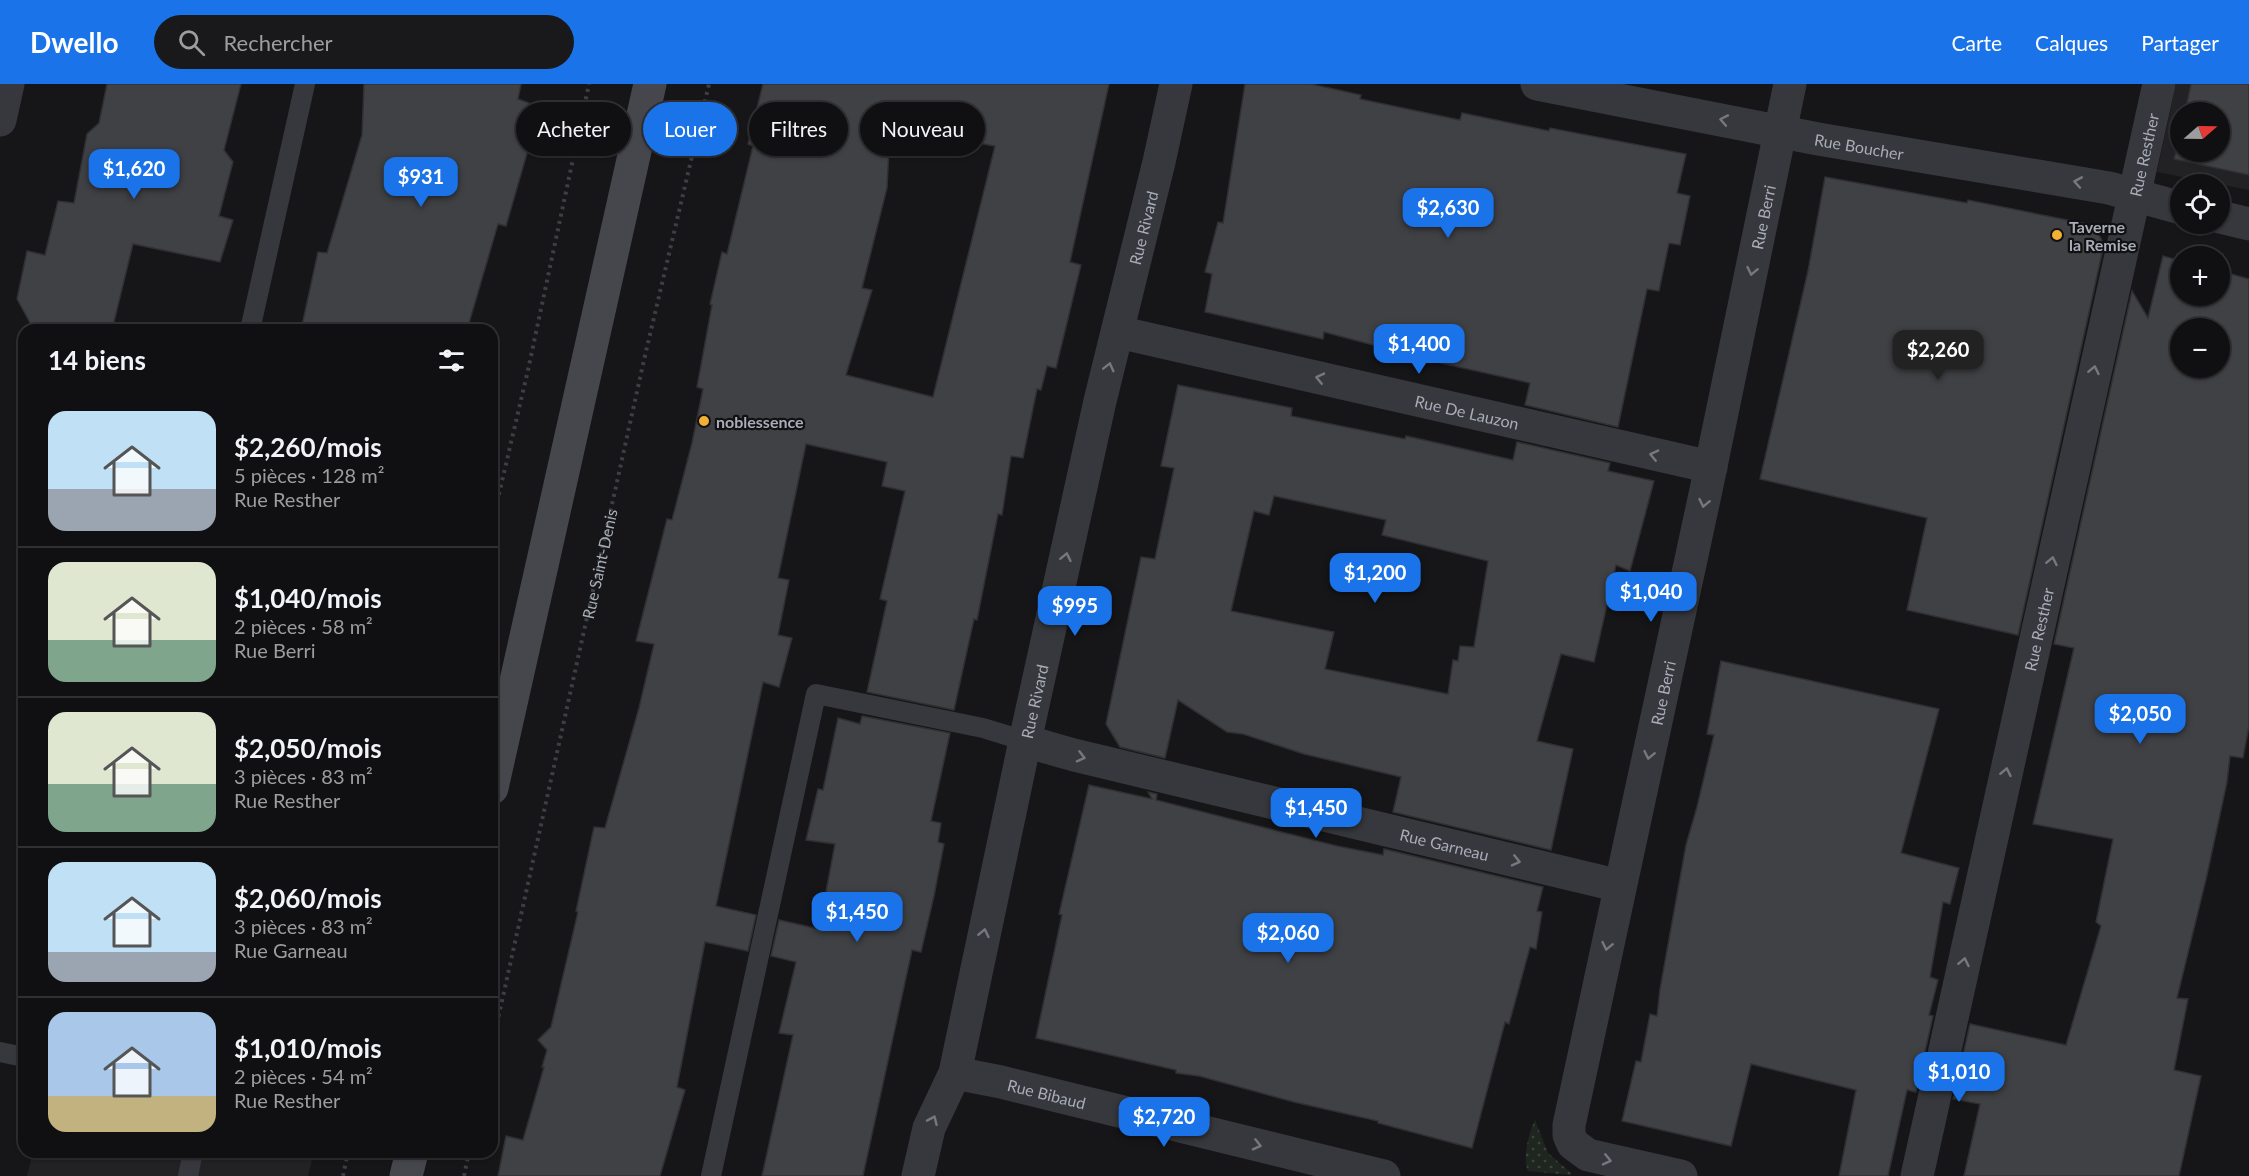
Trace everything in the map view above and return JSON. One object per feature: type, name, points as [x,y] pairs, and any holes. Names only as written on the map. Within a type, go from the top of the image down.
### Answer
[{"type":"main road","points":[[498,761],[650,84]]},
{"type":"main road","points":[[406,1176],[410,1158]]},
{"type":"street","points":[[0,120],[8,84]]},
{"type":"street","name":"Rue Rivard","points":[[918,1176],[929,1128],[955,1073],[1025,741],[1176,84]]},
{"type":"street","name":"Rue Boucher","points":[[1537,84],[1781,132],[2109,188],[2170,205]]},
{"type":"street","name":"Rue Berri","points":[[1681,1176],[1588,1155],[1573,1144],[1569,1136],[1569,1125],[1711,467],[1790,84]]},
{"type":"street","name":"Rue Resther","points":[[1917,1176],[2159,84]]},
{"type":"street","points":[[2230,219],[2249,224]]},
{"type":"street","name":"Rue De Lauzon","points":[[1118,332],[1711,467]]},
{"type":"street","name":"Rue Garneau","points":[[1025,741],[1085,758],[1620,886]]},
{"type":"street","name":"Rue Bibaud","points":[[955,1073],[1001,1082],[1384,1176]]},
{"type":"lane","points":[[251,324],[305,84]]},
{"type":"lane","points":[[711,1176],[816,693],[983,728],[1025,741]]},
{"type":"lane","points":[[0,1052],[18,1056]]},
{"type":"lane","points":[[188,1176],[192,1158]]},
{"type":"path","points":[[498,498],[589,84]]},
{"type":"path","name":"Rue Saint-Denis","points":[[498,1019],[644,360],[709,84]]},
{"type":"path","points":[[343,1176],[347,1158]]},
{"type":"path","points":[[464,1176],[468,1158]]},
{"type":"shaded area","points":[[2176,84],[2249,84],[2249,190],[2230,186],[2230,174],[2170,175],[2157,172],[2170,112],[2170,162],[2230,162],[2230,102],[2172,102]]},
{"type":"shaded area","points":[[1535,1120],[1548,1153],[1571,1175],[1528,1171],[1526,1153]]},
{"type":"shaded area","points":[[32,1158],[312,1158],[308,1176],[27,1176]]},
{"type":"building","points":[[107,84],[241,84],[224,150],[233,162],[219,216],[233,220],[220,262],[133,244],[113,324],[31,324],[17,299],[27,251],[45,255],[58,201],[74,203],[87,134],[99,123]]},
{"type":"building","points":[[364,84],[521,84],[518,99],[526,102],[516,102],[516,156],[526,156],[506,226],[498,224],[469,324],[302,324],[318,252],[327,253],[362,135]]},
{"type":"building","points":[[763,84],[1109,84],[1070,262],[1081,265],[1056,368],[1047,366],[1041,390],[1037,389],[1023,458],[1011,456],[1002,515],[998,514],[977,620],[974,619],[954,710],[867,692],[887,601],[880,599],[905,491],[882,486],[887,462],[806,444],[778,578],[789,580],[778,635],[792,638],[779,687],[763,682],[716,906],[756,915],[748,951],[705,942],[677,1087],[685,1090],[660,1176],[498,1176],[506,1136],[523,1140],[547,1050],[538,1040],[551,1027],[578,912],[576,911],[594,827],[605,828],[639,708],[654,644],[636,641],[667,519],[672,520],[692,443],[703,389],[697,387],[712,305],[710,304],[722,252],[727,254],[751,156],[848,156],[848,102],[758,102]],"holes":[[[860,102],[985,102],[985,144],[995,146],[933,397],[846,375],[872,290],[862,288],[887,188],[889,156],[860,156]]]},
{"type":"building","points":[[1245,84],[1311,84],[1361,95],[1360,99],[1460,120],[1462,113],[1549,131],[1550,128],[1686,154],[1677,193],[1690,196],[1680,245],[1669,243],[1659,291],[1647,289],[1618,427],[1525,405],[1530,383],[1445,364],[1324,332],[1323,339],[1205,312],[1212,274],[1205,272],[1218,222],[1223,223]]},
{"type":"building","points":[[2191,84],[2249,84],[2249,175],[2188,162],[2230,162],[2230,102],[2187,102]]},
{"type":"building","points":[[1825,177],[1967,203],[1968,200],[2087,224],[2095,228],[2104,244],[2018,635],[1907,610],[1927,518],[1760,479],[1808,271]]},
{"type":"building","points":[[2163,256],[2170,258],[2170,306],[2230,306],[2230,274],[2249,279],[2249,726],[2243,758],[2230,756],[2227,782],[2207,875],[2177,998],[2188,999],[2174,1070],[2201,1076],[2179,1176],[1964,1176],[1980,1104],[1953,1099],[1970,1024],[2066,1045],[2101,926],[2096,922],[2113,839],[2033,824],[2074,648],[2054,644],[2132,291],[2148,318]]},
{"type":"building","points":[[1178,385],[1292,408],[1291,416],[1405,439],[1406,436],[1513,460],[1517,442],[1610,463],[1608,471],[1654,481],[1630,571],[1616,565],[1594,662],[1561,654],[1537,741],[1573,749],[1551,850],[1393,812],[1401,777],[1304,754],[1243,734],[1227,732],[1178,700],[1165,758],[1120,747],[1106,724],[1141,557],[1155,559],[1174,468],[1161,466]],"holes":[[[1274,496],[1386,520],[1382,535],[1488,561],[1474,647],[1460,646],[1458,661],[1453,660],[1448,694],[1325,669],[1334,632],[1231,611],[1254,511],[1269,515]]]},
{"type":"building","points":[[1721,661],[1939,709],[1901,853],[1959,868],[1950,904],[1943,902],[1930,977],[1938,980],[1929,1015],[1933,1016],[1916,1092],[1907,1090],[1888,1176],[1839,1176],[1856,1090],[1751,1064],[1731,1146],[1622,1121],[1636,1061],[1641,1062],[1650,1014],[1657,1016],[1686,845],[1714,735],[1707,734]]},
{"type":"building","points":[[862,716],[950,733],[931,821],[941,823],[938,842],[944,844],[934,896],[921,952],[912,950],[863,1176],[762,1176],[793,1035],[779,1033],[796,962],[771,956],[779,920],[819,929],[835,844],[806,840],[818,789],[823,790],[838,718],[860,724]]},
{"type":"building","points":[[1089,785],[1152,799],[1148,792],[1157,794],[1156,800],[1337,846],[1383,855],[1384,849],[1543,887],[1537,911],[1542,912],[1536,949],[1530,947],[1509,1024],[1505,1022],[1472,1148],[1378,1123],[1378,1121],[1294,1102],[1199,1076],[1176,1073],[1176,1070],[1036,1038],[1062,915],[1059,914]]},
{"type":"place","name":"Taverne la Remise","points":[[2057,235]]},
{"type":"place","name":"noblessence","points":[[704,421]]}]
